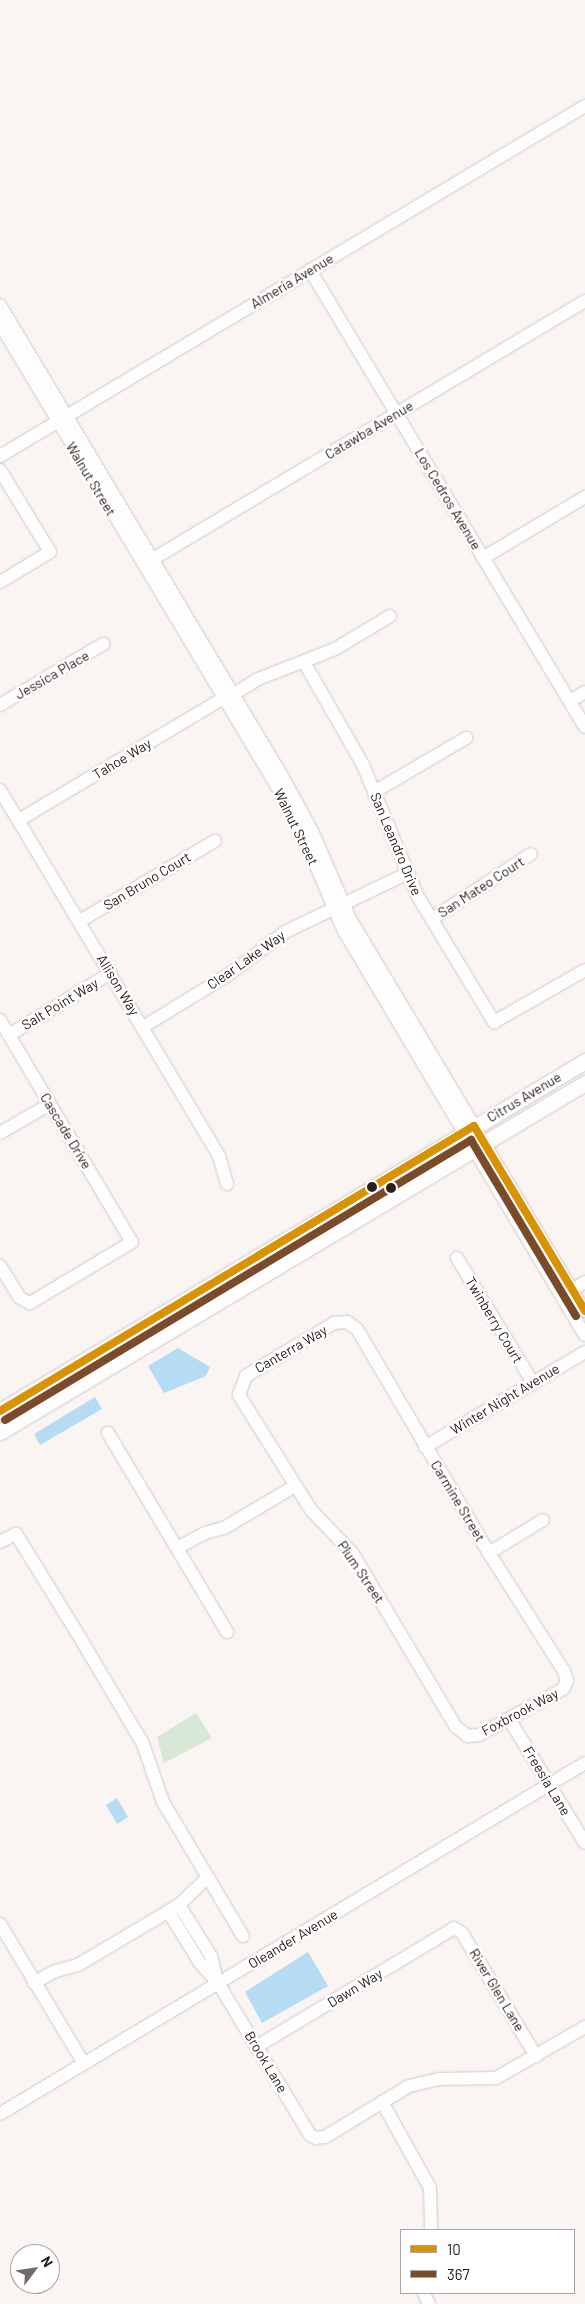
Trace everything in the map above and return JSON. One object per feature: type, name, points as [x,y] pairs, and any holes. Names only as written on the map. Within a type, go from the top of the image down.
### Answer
[{"type":"main road","name":"Citrus Avenue","points":[[0,1411],[585,1061]]},
{"type":"main road","name":"Citrus Avenue","points":[[0,1432],[585,1083]]},
{"type":"street","name":"Almeria Avenue","points":[[0,456],[585,106]]},
{"type":"street","name":"Los Cedros Avenue","points":[[310,270],[585,727]]},
{"type":"street","name":"Catawba Avenue","points":[[153,560],[585,301]]},
{"type":"street","name":"Walnut Street","points":[[0,305],[63,419],[229,696],[302,810],[337,906],[469,1130],[585,1311]]},
{"type":"street","name":"Walnut Street","points":[[0,324],[153,560],[229,696]]},
{"type":"street","points":[[0,470],[50,552],[0,582]]},
{"type":"street","points":[[483,558],[585,497]]},
{"type":"street","name":"Tahoe Way","points":[[19,820],[258,679],[335,650],[390,616]]},
{"type":"street","name":"Jessica Place","points":[[0,705],[103,644]]},
{"type":"street","name":"San Leandro Drive","points":[[304,662],[363,766],[406,874],[494,1022],[585,970]]},
{"type":"street","points":[[570,702],[585,692]]},
{"type":"street","points":[[374,792],[466,738]]},
{"type":"street","name":"Allison Way","points":[[0,790],[220,1156],[227,1184]]},
{"type":"street","name":"San Bruno Court","points":[[80,921],[215,841]]},
{"type":"street","name":"San Mateo Court","points":[[432,919],[530,854]]},
{"type":"street","name":"Clear Lake Way","points":[[143,1027],[228,975],[274,939],[337,906],[406,874]]},
{"type":"street","name":"Salt Point Way","points":[[8,1035],[111,973]]},
{"type":"street","name":"Cascade Drive","points":[[0,1020],[132,1242],[30,1304],[20,1298],[0,1266]]},
{"type":"street","points":[[0,1133],[50,1104]]},
{"type":"street","name":"Walnut Street","points":[[479,1146],[585,1335]]},
{"type":"street","name":"Twinberry Court","points":[[457,1258],[532,1383]]},
{"type":"street","points":[[572,1290],[585,1282]]},
{"type":"street","name":"Canterra Way","points":[[240,1384],[246,1376],[334,1323],[347,1322]]},
{"type":"street","name":"Carmine Street","points":[[347,1322],[356,1329],[489,1553],[535,1621],[567,1681]]},
{"type":"street","name":"Winter Night Avenue","points":[[425,1446],[585,1352]]},
{"type":"street","name":"Plum Street","points":[[240,1384],[239,1395],[295,1486],[311,1510],[353,1554],[456,1727],[468,1736]]},
{"type":"street","points":[[108,1432],[227,1632]]},
{"type":"street","points":[[177,1548],[230,1525],[295,1486]]},
{"type":"street","points":[[489,1553],[543,1520]]},
{"type":"street","points":[[0,1542],[12,1533],[20,1540],[130,1720],[143,1744],[157,1790],[243,1936]]},
{"type":"street","name":"Foxbrook Way","points":[[468,1736],[509,1719],[563,1689],[567,1681]]},
{"type":"street","name":"Freesia Lane","points":[[509,1719],[585,1844]]},
{"type":"street","name":"Oleander Avenue","points":[[0,2114],[585,1763]]},
{"type":"street","points":[[34,1983],[52,1972],[78,1965],[179,1905],[208,1877]]},
{"type":"street","points":[[179,1905],[211,1956],[218,1983]]},
{"type":"street","points":[[168,1911],[190,1948],[218,1983]]},
{"type":"street","points":[[0,1924],[84,2064]]},
{"type":"street","name":"Dawn Way","points":[[256,2047],[454,1928]]},
{"type":"street","name":"River Glen Lane","points":[[454,1928],[462,1933],[536,2056]]},
{"type":"street","points":[[190,1948],[201,1941]]},
{"type":"street","name":"Brook Lane","points":[[218,1983],[310,2135],[316,2138],[325,2137],[382,2102]]},
{"type":"street","points":[[431,2229],[430,2188],[382,2102],[423,2082],[496,2078],[585,2027]]},
{"type":"green space","points":[[196,1713],[212,1738],[164,1763],[157,1737]]},
{"type":"water","points":[[178,1348],[210,1367],[206,1376],[164,1393],[148,1366]]},
{"type":"water","points":[[95,1397],[102,1409],[40,1445],[34,1434]]},
{"type":"water","points":[[117,1798],[128,1817],[117,1824],[106,1805]]},
{"type":"water","points":[[308,1952],[328,1986],[262,2023],[245,1992]]},
{"type":"transit line","name":"10","points":[[0,1411],[474,1126],[585,1311]]},
{"type":"transit line","name":"367","points":[[5,1420],[471,1140],[576,1316]]}]
